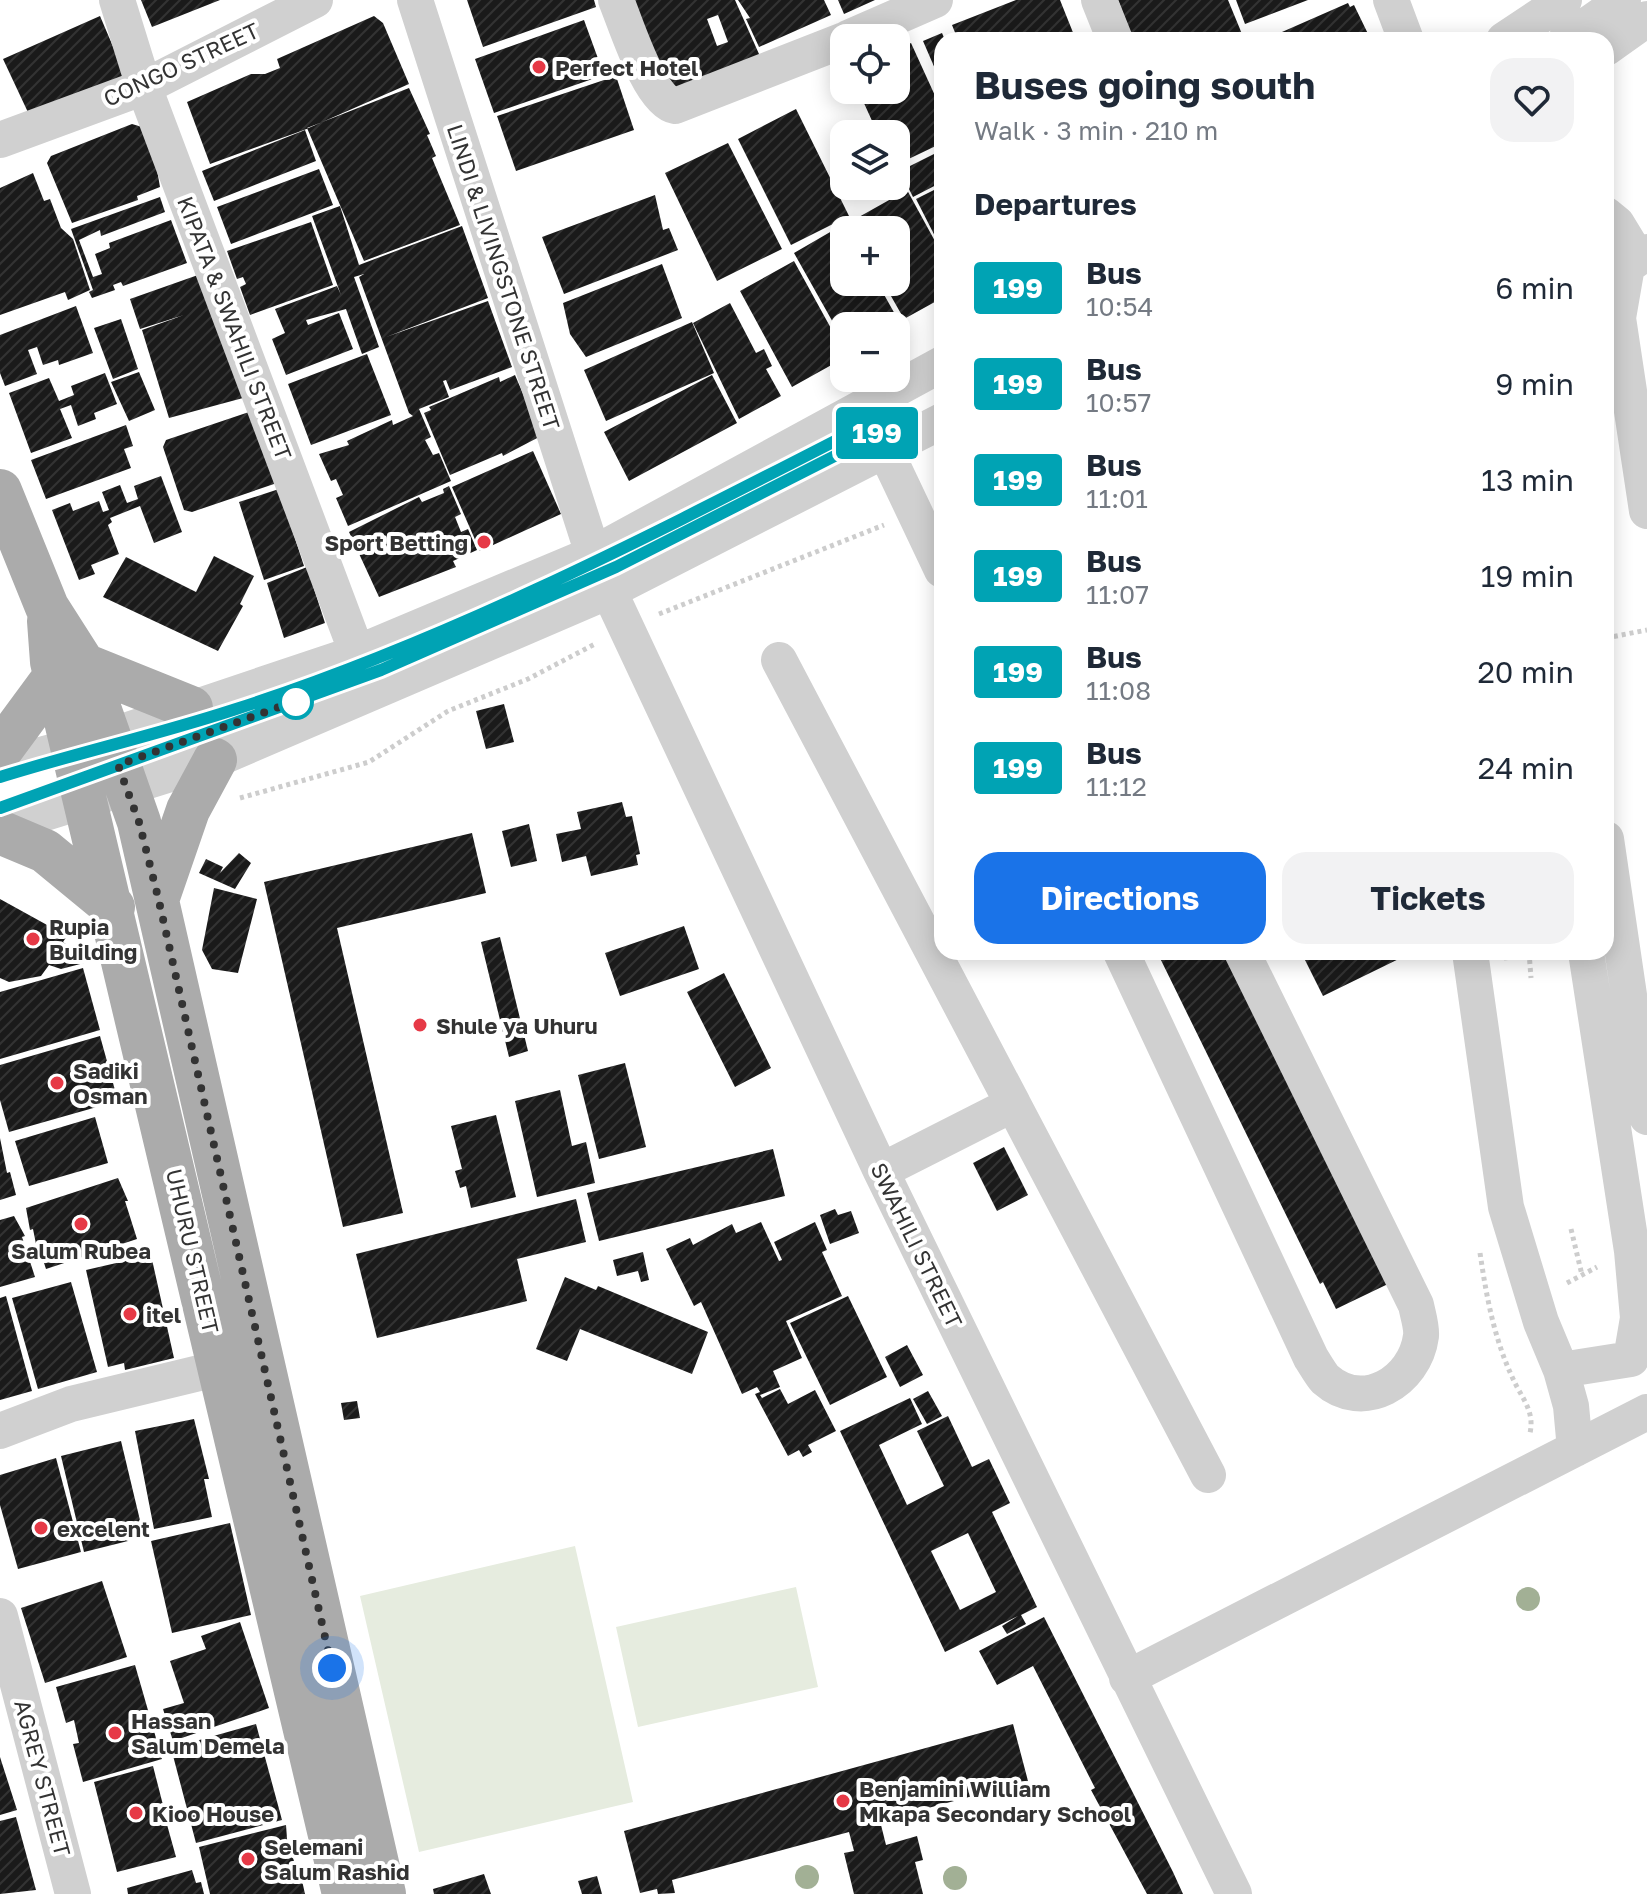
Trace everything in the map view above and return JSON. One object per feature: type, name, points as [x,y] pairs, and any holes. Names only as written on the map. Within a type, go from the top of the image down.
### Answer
[{"type":"main road","name":"UHURU STREET","points":[[0,491],[70,670],[97,764],[158,897],[384,1894]]},
{"type":"main road","points":[[0,751],[70,670],[191,708]]},
{"type":"main road","points":[[158,897],[188,810],[215,760]]},
{"type":"main road","name":"UHURU STREET","points":[[97,764],[113,907],[344,1894]]},
{"type":"main road","points":[[0,829],[45,851],[113,907]]},
{"type":"street","name":"KIPATA & SWAHILI STREET","points":[[117,0],[144,87],[357,653]]},
{"type":"street","name":"CONGO STREET","points":[[0,140],[144,87],[315,0]]},
{"type":"street","name":"LINDI & LIVINGSTONE STREET","points":[[415,0],[593,554]]},
{"type":"street","points":[[616,0],[655,91],[667,105],[686,105],[830,46]]},
{"type":"street","points":[[880,24],[935,0]]},
{"type":"street","points":[[1099,0],[1112,32]]},
{"type":"street","points":[[1391,0],[1403,32]]},
{"type":"street","points":[[1516,32],[1564,0]]},
{"type":"street","points":[[1577,32],[1623,0]]},
{"type":"street","points":[[1614,42],[1647,19]]},
{"type":"street","points":[[1614,222],[1642,254],[1627,266],[1618,318],[1647,511]]},
{"type":"street","points":[[0,829],[97,764],[191,708],[357,653],[593,554],[934,368]]},
{"type":"street","points":[[879,436],[934,393]]},
{"type":"street","points":[[0,766],[215,760],[609,591],[934,407]]},
{"type":"street","points":[[0,808],[97,764],[444,629],[879,436],[934,423]]},
{"type":"street","points":[[879,436],[934,553]]},
{"type":"street","name":"SWAHILI STREET","points":[[609,591],[881,1171],[1234,1894]]},
{"type":"street","points":[[779,660],[934,954]]},
{"type":"street","points":[[0,777],[97,764]]},
{"type":"street","points":[[1614,893],[1647,1117]]},
{"type":"street","points":[[937,960],[1208,1475]]},
{"type":"street","points":[[1125,960],[1311,1358],[1325,1379],[1351,1393],[1373,1394],[1397,1382],[1413,1359],[1421,1335],[1416,1305],[1246,960]]},
{"type":"street","points":[[1470,960],[1506,1207],[1541,1322],[1561,1370],[1571,1406],[1575,1449]]},
{"type":"street","points":[[1127,1678],[1642,1415],[1631,1359],[1638,1318],[1633,1259],[1587,960]]},
{"type":"street","points":[[881,1171],[1013,1104]]},
{"type":"street","points":[[1561,1370],[1631,1359]]},
{"type":"street","points":[[0,1431],[71,1404],[220,1368]]},
{"type":"street","name":"AGREY STREET","points":[[0,1616],[73,1894]]},
{"type":"path","points":[[188,810],[369,762],[448,711],[528,679],[625,628],[883,526],[913,510]]},
{"type":"path","points":[[1614,636],[1647,630]]},
{"type":"path","points":[[1530,960],[1531,978]]},
{"type":"path","points":[[1571,1229],[1582,1275]]},
{"type":"path","points":[[1479,1249],[1490,1317],[1504,1362],[1533,1418],[1529,1441],[1533,1470]]},
{"type":"shaded area","points":[[575,1546],[633,1802],[419,1852],[360,1596]]},
{"type":"shaded area","points":[[796,1587],[818,1687],[638,1727],[616,1627]]},
{"type":"building","points":[[141,0],[220,0],[152,27]]},
{"type":"building","points":[[467,0],[594,0],[596,7],[483,47]]},
{"type":"building","points":[[631,0],[735,0],[763,63],[673,101]],"holes":[[[718,15],[728,42],[717,46],[707,19]]]},
{"type":"building","points":[[738,0],[824,0],[831,15],[759,47],[746,19],[750,18]]},
{"type":"building","points":[[838,0],[875,0],[844,14]]},
{"type":"building","points":[[1016,0],[1060,0],[1073,32],[955,32],[952,25]]},
{"type":"building","points":[[1118,0],[1228,0],[1241,32],[1130,32]]},
{"type":"building","points":[[1236,0],[1308,0],[1245,24]]},
{"type":"building","points":[[1348,3],[1350,7],[1354,5],[1367,32],[1282,32]]},
{"type":"building","points":[[100,16],[129,84],[33,123],[3,59]]},
{"type":"building","points":[[374,16],[383,23],[409,84],[304,130],[210,164],[187,102],[251,74],[265,74],[280,68],[277,59]]},
{"type":"building","name":"Perfect Hotel","points":[[584,20],[604,75],[494,113],[475,59]]},
{"type":"building","points":[[934,36],[934,66],[923,41]]},
{"type":"building","points":[[911,43],[934,93],[934,147],[910,158],[910,120],[872,120],[864,104],[910,104]]},
{"type":"building","points":[[616,76],[634,130],[516,171],[497,116]]},
{"type":"building","points":[[409,88],[430,134],[427,135],[436,156],[432,158],[460,225],[364,261],[307,128]]},
{"type":"building","points":[[796,109],[830,178],[830,200],[841,200],[849,216],[830,216],[830,226],[791,245],[738,139]]},
{"type":"building","points":[[132,124],[142,127],[156,164],[160,187],[137,196],[138,200],[72,223],[47,163],[51,156]]},
{"type":"building","points":[[305,130],[316,161],[214,201],[202,171]]},
{"type":"building","points":[[728,143],[782,249],[717,281],[665,173]]},
{"type":"building","points":[[934,154],[934,186],[913,197],[910,191],[910,166]]},
{"type":"building","points":[[319,169],[333,205],[231,244],[217,207]]},
{"type":"building","points":[[33,173],[44,201],[50,199],[61,228],[73,239],[90,290],[68,300],[65,292],[0,315],[0,188]]},
{"type":"building","points":[[934,190],[934,234],[916,199]]},
{"type":"building","points":[[655,195],[663,230],[669,228],[678,250],[564,294],[542,237]]},
{"type":"building","points":[[910,195],[934,239],[934,302],[910,316],[910,312],[900,312],[891,296],[910,296],[910,216],[861,216],[889,200],[910,200]]},
{"type":"building","points":[[160,197],[165,212],[101,236],[100,230],[79,240],[93,277],[102,274],[95,254],[110,248],[109,243],[171,220],[187,263],[123,286],[121,282],[113,285],[115,290],[92,298],[89,292],[93,290],[71,229]]},
{"type":"building","points":[[340,206],[359,265],[462,226],[488,298],[386,337],[488,301],[512,367],[450,390],[446,380],[443,381],[449,397],[419,409],[431,437],[425,440],[433,455],[439,453],[451,481],[348,526],[336,498],[343,495],[336,479],[331,481],[319,454],[349,445],[347,441],[392,420],[393,425],[413,416],[409,413],[359,277],[364,274],[354,277],[379,347],[362,354],[346,309],[306,320],[308,325],[339,313],[353,349],[286,375],[272,339],[285,333],[275,309],[337,286],[341,295],[312,216]]},
{"type":"building","points":[[311,222],[333,285],[250,315],[240,287],[246,284],[243,277],[237,279],[227,251]]},
{"type":"building","points":[[830,232],[830,296],[885,296],[894,312],[830,312],[830,317],[794,253]]},
{"type":"building","points":[[794,261],[830,327],[830,366],[792,387],[740,291]]},
{"type":"building","points":[[662,264],[682,318],[586,357],[570,334],[563,303]]},
{"type":"building","points":[[198,275],[243,398],[169,418],[142,330],[184,315],[140,329],[130,299]]},
{"type":"building","points":[[730,303],[756,353],[764,349],[772,366],[766,369],[781,396],[739,419],[693,323]]},
{"type":"building","points":[[76,306],[93,353],[59,365],[58,360],[43,365],[37,347],[28,350],[37,374],[5,386],[0,373],[0,335]]},
{"type":"building","points":[[121,319],[138,369],[113,379],[94,328]]},
{"type":"building","points":[[692,322],[714,373],[606,421],[584,370]]},
{"type":"building","points":[[367,354],[391,415],[311,445],[288,384]]},
{"type":"building","points":[[139,372],[155,410],[129,421],[111,382]]},
{"type":"building","points":[[105,373],[117,404],[94,413],[96,419],[78,426],[71,405],[60,409],[72,438],[31,453],[9,393],[49,378],[59,401],[74,395],[71,386]]},
{"type":"building","points":[[515,375],[541,436],[503,456],[502,453],[450,475],[424,413],[431,410],[429,407],[499,377],[500,382]]},
{"type":"building","points":[[712,375],[737,423],[629,481],[604,432]]},
{"type":"building","points":[[249,412],[277,479],[274,484],[192,512],[184,510],[163,447],[166,440]]},
{"type":"building","points":[[126,425],[133,446],[124,449],[131,468],[46,499],[31,460]]},
{"type":"building","points":[[533,451],[561,514],[480,551],[452,487]]},
{"type":"building","points":[[161,476],[182,532],[154,543],[140,506],[110,518],[112,522],[108,525],[119,554],[91,565],[95,574],[79,580],[52,510],[70,503],[73,511],[99,501],[103,512],[109,510],[102,492],[120,485],[127,503],[138,499],[134,486]]},
{"type":"building","points":[[449,486],[461,514],[455,517],[461,532],[468,529],[477,550],[453,561],[456,567],[379,597],[349,532],[419,497],[422,502],[444,493],[443,489]]},
{"type":"building","points":[[279,489],[304,566],[264,580],[239,502]]},
{"type":"building","points":[[214,556],[254,576],[240,604],[243,606],[218,651],[103,597],[126,557],[196,592]]},
{"type":"building","points":[[307,567],[325,623],[284,638],[267,583]]},
{"type":"building","points":[[504,704],[514,742],[486,749],[476,711]]},
{"type":"building","points":[[622,802],[626,817],[632,816],[640,854],[636,855],[638,865],[591,876],[586,856],[562,862],[556,834],[581,829],[577,812]]},
{"type":"building","points":[[529,824],[537,861],[511,867],[502,831]]},
{"type":"building","points":[[472,833],[486,893],[337,928],[403,1213],[343,1227],[264,882]]},
{"type":"building","points":[[239,853],[251,863],[235,889],[199,873],[206,859],[223,867],[220,873]]},
{"type":"building","points":[[214,888],[257,899],[238,973],[212,969],[202,950]]},
{"type":"building","name":"Rupia Building","points":[[0,899],[67,936],[63,942],[88,962],[61,969],[49,965],[41,976],[9,982],[0,978]]},
{"type":"building","points":[[684,926],[699,969],[620,996],[605,953]]},
{"type":"building","points":[[500,937],[528,1051],[509,1057],[481,942]]},
{"type":"building","points":[[1161,960],[1236,960],[1388,1284],[1336,1309],[1323,1282],[1320,1284]]},
{"type":"building","points":[[1305,960],[1397,960],[1323,996]]},
{"type":"building","points":[[83,968],[100,1030],[0,1059],[0,992]]},
{"type":"building","points":[[724,973],[771,1068],[735,1087],[687,992]]},
{"type":"building","name":"Sadiki Osman","points":[[100,1036],[118,1101],[9,1132],[0,1100],[0,1065]]},
{"type":"building","points":[[625,1063],[646,1147],[599,1159],[578,1075]]},
{"type":"building","points":[[560,1090],[572,1146],[586,1142],[595,1183],[537,1197],[515,1101]]},
{"type":"building","points":[[496,1115],[516,1197],[471,1208],[466,1186],[460,1188],[455,1171],[462,1169],[451,1126]]},
{"type":"building","points":[[95,1117],[108,1163],[29,1186],[15,1141]]},
{"type":"building","points":[[0,1138],[7,1173],[10,1172],[16,1195],[0,1200]]},
{"type":"building","points":[[1004,1147],[1028,1195],[997,1211],[973,1163]]},
{"type":"building","points":[[773,1149],[785,1196],[599,1241],[587,1193]]},
{"type":"building","name":"Salum Rubea","points":[[118,1178],[128,1201],[125,1201],[137,1239],[46,1269],[42,1257],[39,1259],[26,1208]]},
{"type":"building","points":[[576,1199],[586,1242],[517,1259],[527,1301],[377,1338],[356,1254]]},
{"type":"building","points":[[835,1209],[838,1215],[851,1211],[859,1233],[830,1244],[820,1215]]},
{"type":"building","points":[[14,1216],[25,1236],[22,1237],[35,1277],[0,1287],[0,1220]]},
{"type":"building","points":[[761,1222],[779,1261],[782,1260],[774,1242],[815,1222],[827,1250],[822,1252],[842,1296],[786,1321],[802,1358],[773,1371],[780,1387],[760,1395],[762,1398],[780,1389],[788,1404],[815,1390],[836,1431],[808,1445],[812,1452],[803,1457],[799,1450],[788,1456],[755,1394],[760,1392],[757,1387],[742,1394],[701,1302],[694,1306],[666,1249],[690,1238],[693,1245],[732,1224],[736,1233]]},
{"type":"building","points":[[643,1252],[649,1280],[641,1282],[638,1271],[617,1276],[613,1260]]},
{"type":"building","name":"itel","points":[[151,1255],[174,1358],[125,1370],[124,1363],[108,1367],[86,1270]]},
{"type":"building","points":[[565,1277],[596,1290],[598,1286],[708,1332],[692,1374],[580,1329],[567,1361],[536,1349]]},
{"type":"building","points":[[71,1282],[97,1372],[38,1389],[12,1298]]},
{"type":"building","points":[[6,1296],[32,1391],[0,1400],[0,1298]]},
{"type":"building","points":[[848,1296],[887,1377],[830,1405],[790,1323]]},
{"type":"building","points":[[907,1345],[923,1375],[900,1387],[885,1357]]},
{"type":"building","points":[[928,1391],[942,1416],[927,1424],[913,1399]]},
{"type":"building","points":[[910,1398],[922,1424],[879,1445],[907,1505],[944,1486],[917,1431],[948,1416],[972,1467],[989,1459],[1010,1503],[992,1512],[1037,1607],[1021,1615],[1026,1624],[1007,1634],[1002,1626],[1018,1616],[945,1652],[840,1431]],"holes":[[[968,1533],[996,1592],[960,1610],[931,1551]]]},
{"type":"building","points":[[357,1401],[360,1418],[344,1420],[341,1403]]},
{"type":"building","points":[[194,1419],[209,1479],[204,1479],[212,1517],[154,1529],[135,1431]]},
{"type":"building","points":[[121,1441],[144,1537],[84,1552],[61,1456]]},
{"type":"building","name":"excelent","points":[[56,1458],[81,1552],[18,1569],[0,1505],[0,1475]]},
{"type":"building","points":[[230,1523],[251,1615],[172,1633],[151,1541]]},
{"type":"building","points":[[102,1581],[127,1657],[45,1683],[21,1608]]},
{"type":"building","points":[[1044,1617],[1183,1894],[1147,1894],[1091,1790],[1095,1788],[1033,1666],[997,1685],[979,1651]]},
{"type":"building","points":[[240,1622],[269,1708],[173,1741],[163,1709],[184,1703],[170,1661],[206,1649],[201,1636]]},
{"type":"building","name":"Hassan Salum Demela","points":[[135,1665],[162,1759],[83,1782],[73,1744],[79,1743],[74,1720],[66,1723],[56,1687]]},
{"type":"building","points":[[256,1724],[282,1820],[196,1843],[171,1748]]},
{"type":"building","name":"Benjamini William Mkapa Secondary School","points":[[1013,1724],[1028,1781],[880,1821],[886,1845],[917,1836],[923,1860],[915,1862],[923,1894],[854,1894],[844,1853],[854,1851],[849,1832],[672,1880],[675,1893],[658,1894],[657,1889],[640,1893],[624,1831]]},
{"type":"building","points":[[0,1757],[17,1810],[0,1815]]},
{"type":"building","name":"Kioo House","points":[[153,1766],[163,1805],[167,1804],[171,1820],[166,1821],[176,1857],[117,1872],[94,1782]]},
{"type":"building","points":[[16,1817],[36,1890],[0,1894],[0,1821]]},
{"type":"building","name":"Selemani Salum Rashid","points":[[286,1825],[288,1852],[291,1851],[296,1868],[299,1867],[305,1894],[210,1894],[199,1847]]},
{"type":"building","points":[[192,1870],[196,1883],[201,1882],[204,1894],[128,1894],[127,1888]]},
{"type":"building","points":[[484,1874],[491,1894],[434,1894],[433,1889]]},
{"type":"building","points":[[597,1876],[602,1894],[582,1894],[578,1881]]},
{"type":"bus line","name":"199","points":[[0,777],[109,743],[232,710],[355,665],[444,629],[650,535],[872,422],[878,434],[616,567],[381,670],[0,808]]},
{"type":"place","name":"Perfect Hotel","points":[[539,67]]},
{"type":"place","name":"Sport Betting","points":[[484,542]]},
{"type":"place","name":"Rupia Building","points":[[33,939]]},
{"type":"place","name":"Shule ya Uhuru","points":[[420,1025]]},
{"type":"place","name":"Sadiki Osman","points":[[57,1083]]},
{"type":"place","name":"Salum Rubea","points":[[81,1224]]},
{"type":"place","name":"itel","points":[[130,1314]]},
{"type":"place","name":"excelent","points":[[41,1528]]},
{"type":"place","name":"Hassan Salum Demela","points":[[115,1733]]},
{"type":"place","name":"Benjamini William Mkapa Secondary School","points":[[843,1801]]},
{"type":"place","name":"Kioo House","points":[[136,1813]]},
{"type":"place","name":"Selemani Salum Rashid","points":[[248,1859]]},
{"type":"route","points":[[296,702],[307,697],[118,765],[139,822],[158,897],[332,1668]]}]
